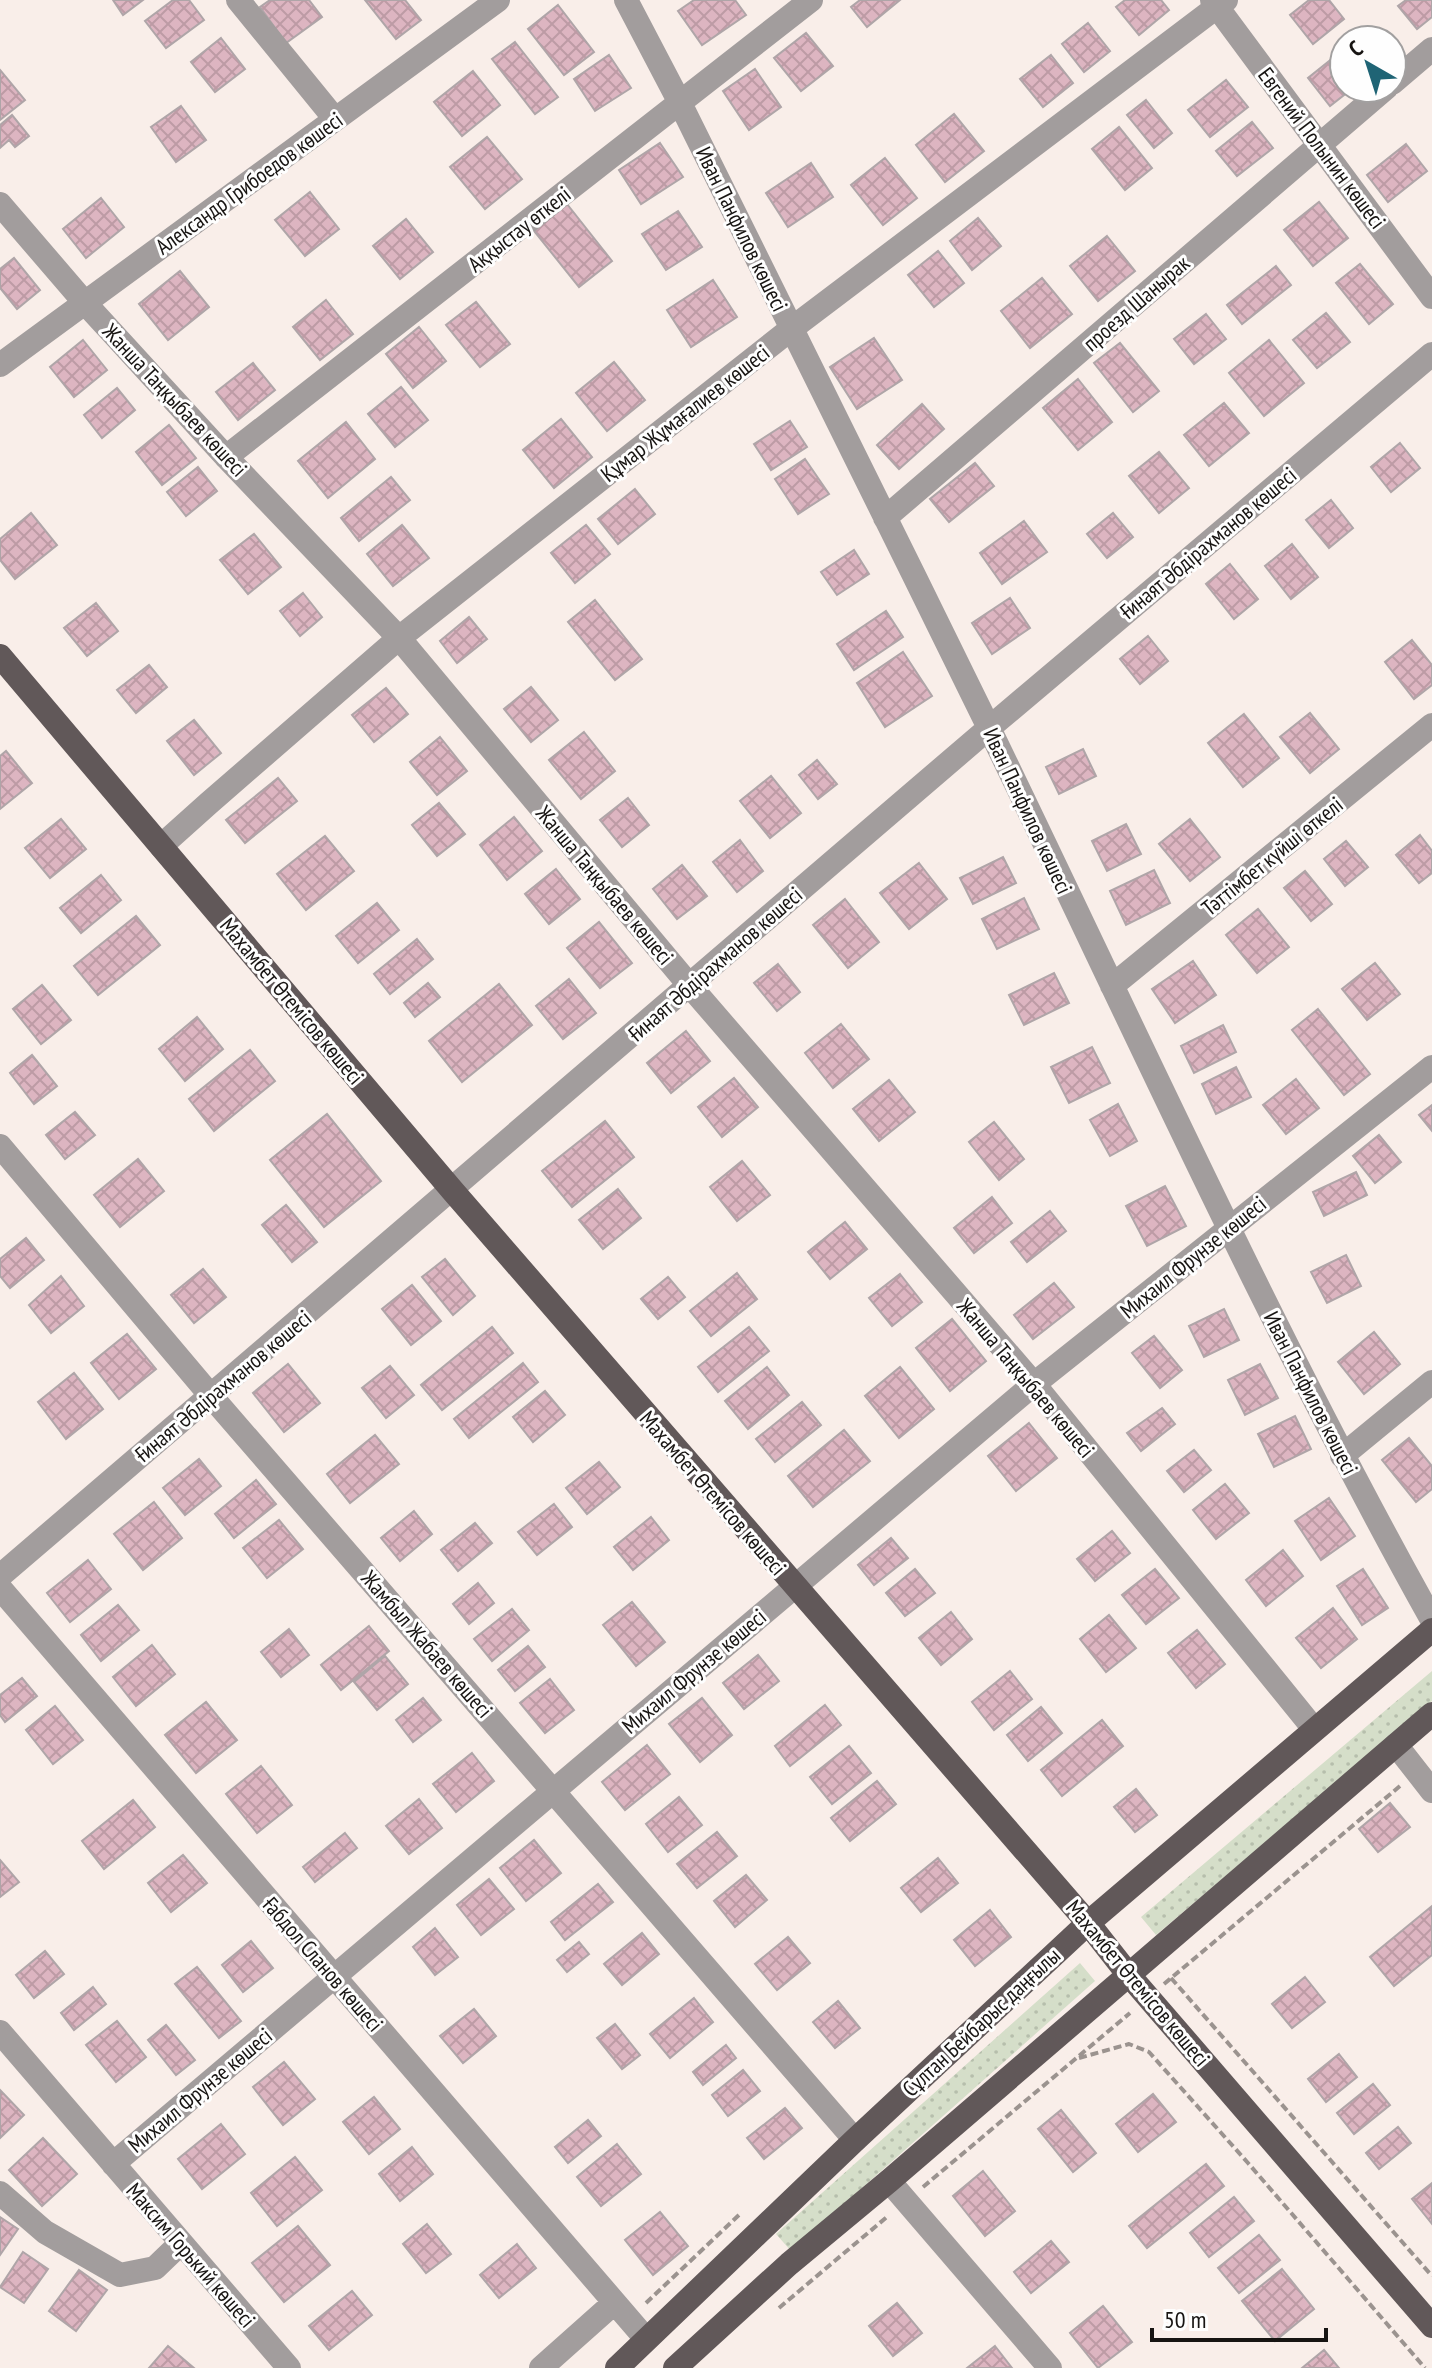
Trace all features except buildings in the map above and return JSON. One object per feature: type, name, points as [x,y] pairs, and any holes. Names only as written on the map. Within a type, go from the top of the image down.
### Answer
[{"type":"main road","name":"Махамбет Өтемісов көшесі","points":[[0,656],[452,1190],[1088,1923],[1128,1974],[1432,2326]]},
{"type":"main road","name":"Сұлтан Бейбарыс даңғылы","points":[[617,2368],[1088,1923],[1432,1630]]},
{"type":"main road","points":[[680,2367],[789,2264],[1432,1714]]},
{"type":"street","points":[[238,0],[335,119]]},
{"type":"street","name":"Александр Грибоедов көшесі","points":[[0,365],[498,0]]},
{"type":"street","name":"Иван Панфилов көшесі","points":[[626,0],[989,728],[1228,1229],[1342,1456],[1432,1620]]},
{"type":"street","name":"Аққыстау өткелі","points":[[226,457],[811,0]]},
{"type":"street","name":"Евгений Полынин көшесі","points":[[1218,2],[1432,297]]},
{"type":"street","name":"Құмар Жұмағалиев көшесі","points":[[161,846],[399,638],[791,329],[1218,2]]},
{"type":"street","points":[[1408,69],[1432,49]]},
{"type":"street","name":"проезд Шанырак","points":[[885,518],[1367,104]]},
{"type":"street","name":"Жанша Таңқыбаев көшесі","points":[[0,204],[85,303],[226,457],[399,638],[690,986],[1034,1384],[1314,1729]]},
{"type":"street","name":"Ғинаят Әбдірахманов көшесі","points":[[0,1576],[989,728],[1432,354]]},
{"type":"street","name":"Тәттімбет күйші өткелі","points":[[1112,986],[1432,725]]},
{"type":"street","name":"Михаил Фрунзе көшесі","points":[[113,2164],[1034,1384],[1432,1067]]},
{"type":"street","name":"Жамбыл Жабаев көшесі","points":[[0,1146],[211,1396],[855,2140]]},
{"type":"street","points":[[1342,1456],[1432,1382]]},
{"type":"street","name":"Ғабдол Сланов көшесі","points":[[0,1588],[646,2339]]},
{"type":"street","points":[[1396,1745],[1424,1781]]},
{"type":"street","name":"Максим Горький көшесі","points":[[0,2032],[289,2368]]},
{"type":"street","points":[[889,2181],[1050,2368]]},
{"type":"street","points":[[0,2193],[45,2232],[120,2275],[155,2268],[181,2243]]},
{"type":"street","points":[[541,2368],[614,2303]]},
{"type":"path","points":[[778,2309],[1171,1978],[1424,1781]]},
{"type":"path","points":[[1171,1978],[1432,2276]]},
{"type":"path","points":[[1076,2059],[1129,2044],[1149,2052],[1425,2368]]},
{"type":"green space","points":[[1432,1671],[1432,1701],[1156,1935],[1141,1917]]},
{"type":"green space","points":[[1080,1963],[1095,1981],[791,2251],[776,2234]]}]
